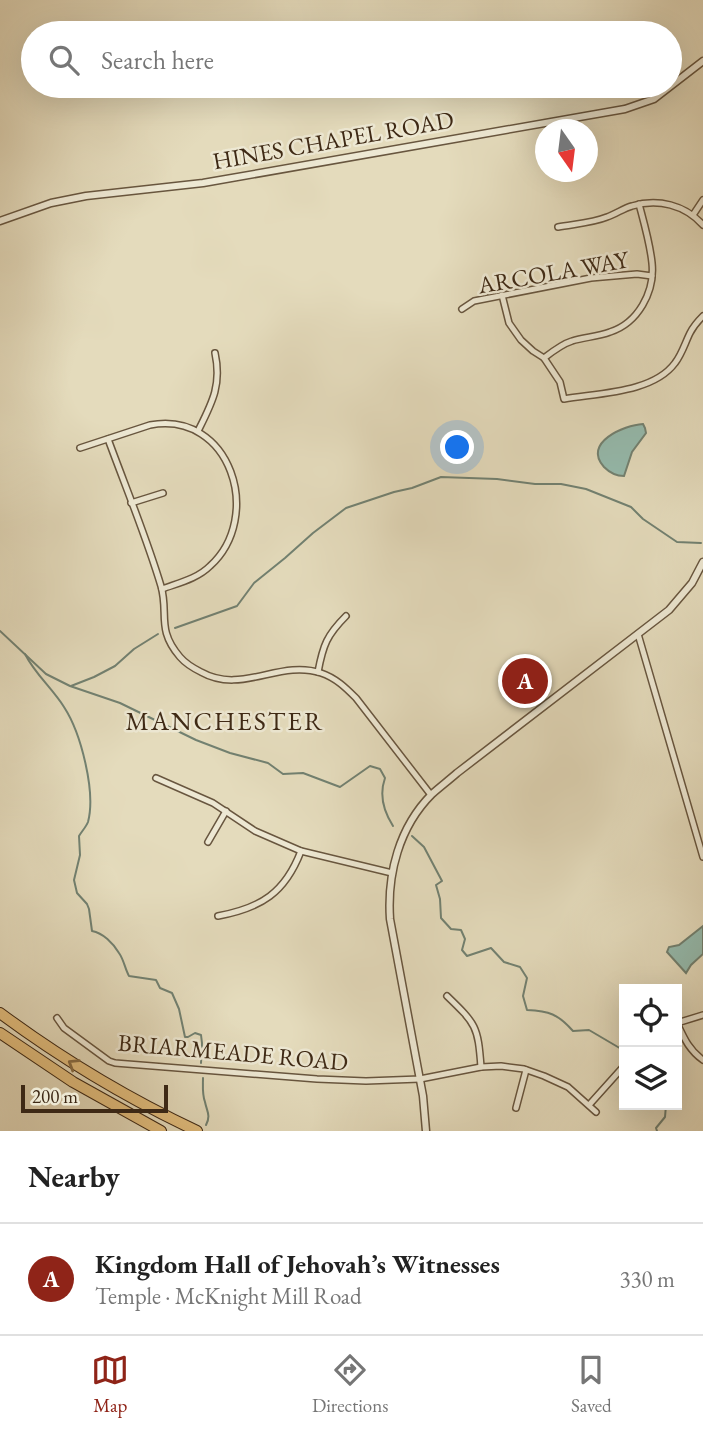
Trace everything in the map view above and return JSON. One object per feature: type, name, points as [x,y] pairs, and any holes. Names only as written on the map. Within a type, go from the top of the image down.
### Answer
[{"type":"highway","points":[[0,1013],[92,1076],[197,1131]]},
{"type":"highway","points":[[0,1033],[73,1082],[161,1131]]},
{"type":"street","name":"HINES CHAPEL ROAD","points":[[682,77],[703,61]]},
{"type":"street","name":"HINES CHAPEL ROAD","points":[[0,221],[86,196],[202,183],[625,109],[655,98]]},
{"type":"street","points":[[692,215],[703,200]]},
{"type":"street","points":[[558,227],[607,217],[630,206],[662,202],[679,207],[703,225]]},
{"type":"street","points":[[544,358],[571,341],[613,331],[631,321],[640,309],[648,294],[652,263],[639,204]]},
{"type":"street","name":"ARCOLA WAY","points":[[462,309],[474,301],[591,278],[637,274],[652,276]]},
{"type":"street","points":[[502,295],[509,323],[521,340],[544,358],[559,382],[564,399],[629,389],[656,379],[677,361],[690,333],[703,316]]},
{"type":"street","points":[[198,431],[217,389],[218,366],[215,353]]},
{"type":"street","points":[[80,448],[161,422],[198,431],[220,450],[229,464],[236,520],[230,539],[209,568],[162,589]]},
{"type":"street","points":[[108,439],[162,589],[165,632],[179,656],[187,664],[220,680],[250,680],[289,670],[308,670],[341,683],[356,698],[431,795]]},
{"type":"street","points":[[131,503],[163,493]]},
{"type":"street","points":[[426,1131],[425,1108],[390,919],[392,873],[407,829],[431,795],[458,772],[669,610],[692,583],[703,562]]},
{"type":"street","points":[[318,672],[324,644],[346,616]]},
{"type":"street","points":[[638,634],[703,857]]},
{"type":"street","points":[[156,778],[213,803],[255,831],[301,851],[392,873]]},
{"type":"street","points":[[208,842],[226,811]]},
{"type":"street","points":[[218,916],[243,911],[269,898],[290,876],[301,851]]},
{"type":"street","points":[[447,996],[469,1017],[474,1026],[480,1046],[481,1067]]},
{"type":"street","points":[[682,1021],[703,1015]]},
{"type":"street","name":"BRIARMEADE ROAD","points":[[57,1018],[64,1028],[115,1063],[366,1081],[420,1079],[481,1067],[501,1066],[526,1070],[568,1087],[596,1112]]},
{"type":"street","points":[[682,1033],[693,1052],[703,1060]]},
{"type":"street","points":[[516,1108],[526,1070]]},
{"type":"street","points":[[589,1105],[619,1072]]},
{"type":"water","points":[[643,424],[646,433],[632,452],[624,476],[616,475],[604,467],[598,450],[602,443],[617,432]]},
{"type":"water","points":[[703,926],[703,954],[686,973],[667,952],[669,947],[679,945]]},
{"type":"waterway","points":[[175,628],[237,606],[254,583],[346,508],[441,477],[561,484],[586,489],[631,507],[643,519],[677,542],[701,543]]},
{"type":"waterway","points":[[0,631],[46,674],[70,686],[120,703],[196,740],[268,763],[283,774],[303,773],[340,787],[370,766],[380,769],[385,778],[383,803],[393,826]]},
{"type":"waterway","points":[[71,686],[115,666],[134,649],[158,634]]},
{"type":"waterway","points":[[25,654],[70,718],[85,763],[90,810],[88,822],[79,836],[80,855],[74,880],[77,893],[89,909],[92,931],[104,936],[114,946],[129,976],[156,980],[160,988],[172,993],[179,1009],[185,1037],[195,1033],[201,1035],[201,1063]]},
{"type":"waterway","points":[[412,836],[424,847],[442,881],[436,885],[441,918],[451,929],[461,930],[465,939],[462,950],[467,956],[491,948],[504,962],[520,967],[527,978],[523,996],[527,1010],[553,1014],[573,1031],[589,1030],[619,1048]]},
{"type":"waterway","points":[[203,1078],[203,1096],[208,1116],[206,1125]]},
{"type":"waterway","points":[[657,1131],[656,1128],[665,1117],[666,1110]]},
{"type":"place","name":"Kingdom Hall of Jehovah’s Witnesses","points":[[525,681]]},
{"type":"district","name":"MANCHESTER","points":[[225,721]]}]
